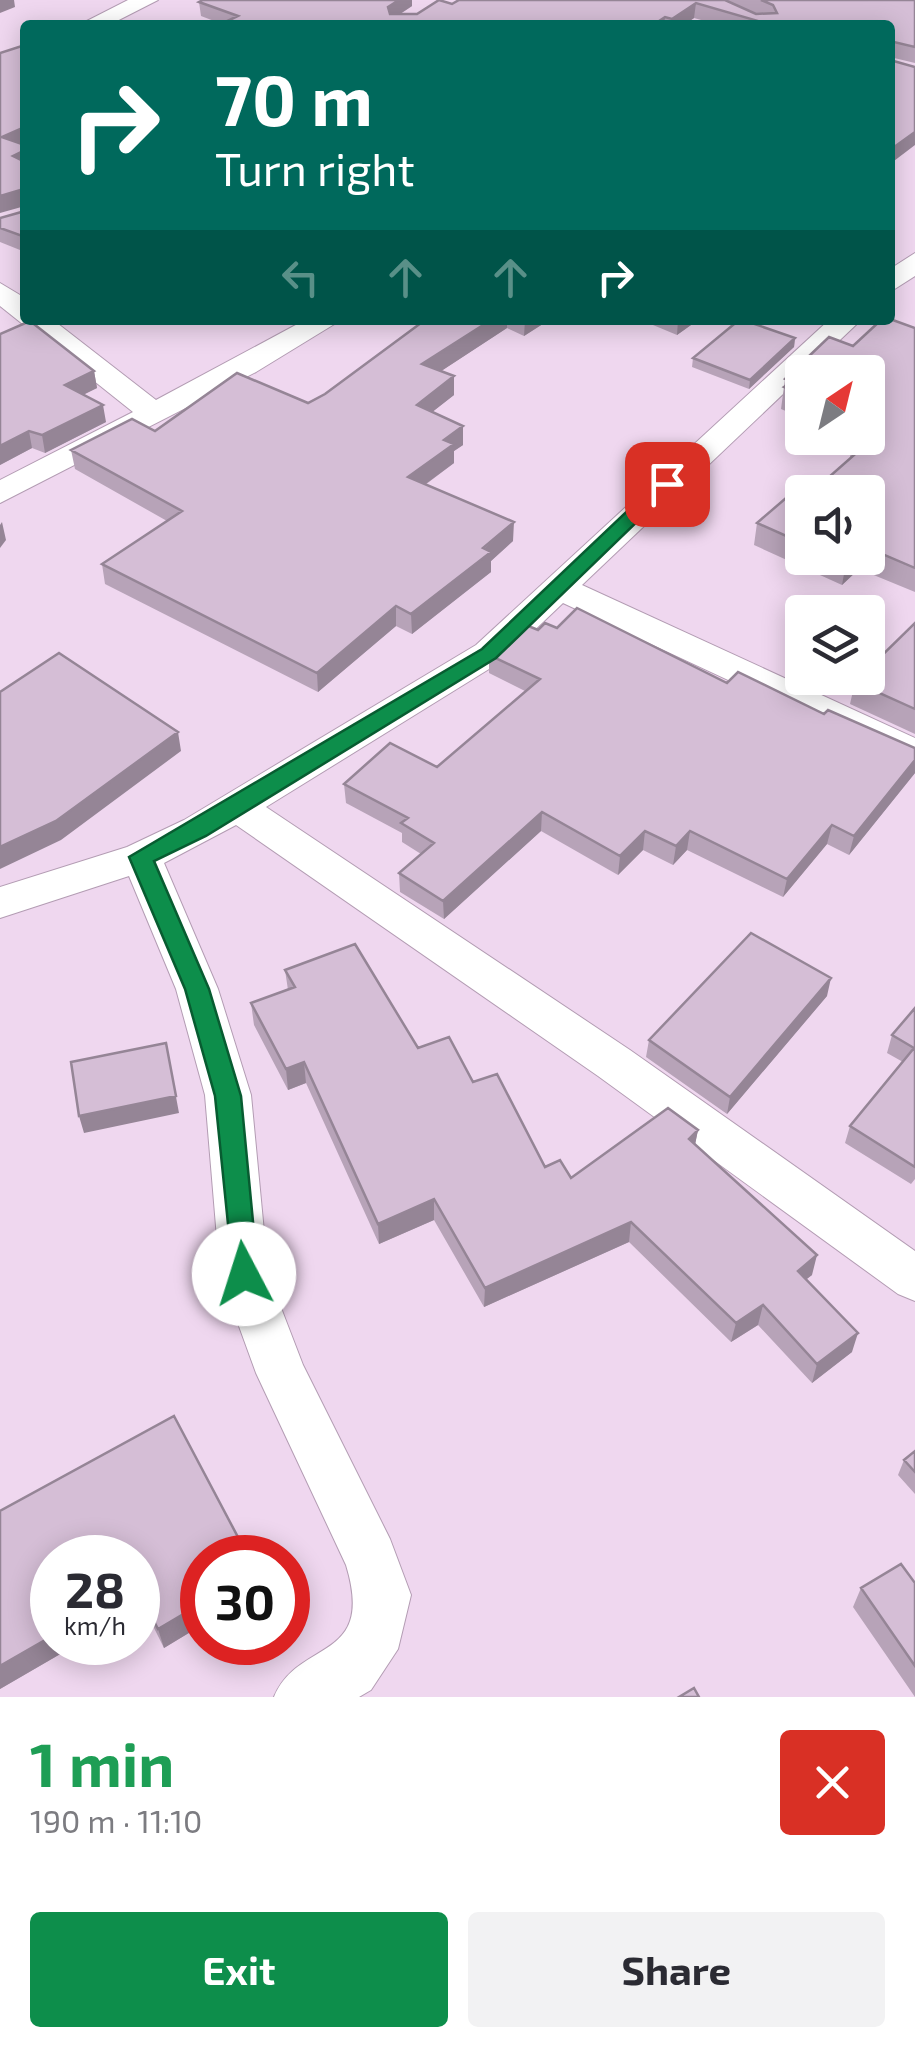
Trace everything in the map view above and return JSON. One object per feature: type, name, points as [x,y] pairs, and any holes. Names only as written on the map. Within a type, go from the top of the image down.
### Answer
[{"type":"street","points":[[101,20],[147,0]]},
{"type":"street","points":[[0,292],[20,308]]},
{"type":"street","points":[[42,325],[151,411]]},
{"type":"street","points":[[0,493],[151,411],[260,360],[318,325]]},
{"type":"street","points":[[0,903],[141,857],[237,806],[489,654],[841,325]]},
{"type":"street","points":[[557,587],[915,754]]},
{"type":"street","points":[[237,806],[614,1063],[915,1279]]},
{"type":"street","points":[[141,857],[197,989],[228,1096],[244,1274],[281,1373],[372,1558],[383,1594],[378,1629],[351,1670],[303,1697]]},
{"type":"building","points":[[399,0],[388,7],[390,14],[417,14],[439,0],[452,4],[459,0],[725,0],[756,14],[777,13],[773,5],[761,0],[915,0],[915,47],[895,42],[895,20],[755,20],[696,3],[672,19],[660,20],[230,20],[238,16],[199,2]]},
{"type":"building","points":[[20,47],[20,129],[2,137],[20,143],[20,152],[13,156],[20,160],[20,190],[0,196],[0,53]]},
{"type":"building","points":[[895,61],[915,67],[915,132],[895,146]]},
{"type":"building","points":[[20,212],[20,235],[0,228],[0,218]]},
{"type":"building","points":[[895,321],[915,328],[915,568],[885,555],[885,475],[831,475],[854,455],[885,455],[885,355],[810,355],[829,337],[853,346],[876,325],[895,325]]},
{"type":"building","points":[[21,325],[35,325],[94,371],[65,385],[103,405],[42,435],[29,431],[0,446],[0,334]]},
{"type":"building","points":[[418,325],[483,325],[422,364],[454,376],[417,405],[463,426],[444,440],[454,444],[408,477],[514,522],[483,548],[491,552],[411,614],[396,606],[317,673],[102,564],[182,511],[71,450],[132,419],[155,431],[237,373],[308,403]]},
{"type":"building","points":[[733,325],[757,325],[795,338],[750,380],[693,358]]},
{"type":"building","points":[[785,499],[785,535],[757,523]]},
{"type":"building","points":[[577,608],[727,683],[738,672],[824,714],[828,710],[915,748],[915,760],[854,836],[832,825],[787,879],[690,831],[676,846],[645,831],[620,856],[542,812],[443,901],[399,873],[434,843],[401,823],[408,818],[344,784],[390,743],[437,767],[540,679],[489,655],[526,625],[538,630],[545,623],[557,628]]},
{"type":"building","points":[[915,623],[915,709],[884,695],[885,652]]},
{"type":"building","points":[[59,653],[178,732],[56,821],[0,847],[0,692]]},
{"type":"building","points":[[751,933],[831,978],[730,1097],[649,1040]]},
{"type":"building","points":[[355,944],[418,1048],[449,1037],[473,1082],[497,1074],[545,1167],[560,1160],[571,1178],[668,1108],[698,1130],[689,1139],[817,1255],[798,1271],[858,1333],[817,1364],[763,1305],[736,1323],[631,1222],[485,1288],[434,1199],[378,1224],[304,1062],[286,1069],[251,1003],[295,987],[285,970]]},
{"type":"building","points":[[915,1008],[915,1167],[850,1126],[914,1048],[892,1035]]},
{"type":"building","points":[[166,1043],[176,1096],[79,1116],[71,1062]]},
{"type":"building","points":[[174,1416],[237,1535],[180,1535],[180,1616],[160,1628],[160,1535],[30,1535],[30,1649],[0,1666],[0,1511]]},
{"type":"building","points":[[915,1451],[915,1472],[904,1460]]},
{"type":"building","points":[[901,1564],[915,1583],[915,1666],[861,1588]]},
{"type":"building","points":[[694,1688],[699,1697],[679,1697]]},
{"type":"route","points":[[244,1274],[228,1096],[197,989],[141,857],[198,830],[489,654],[667,484]]}]
